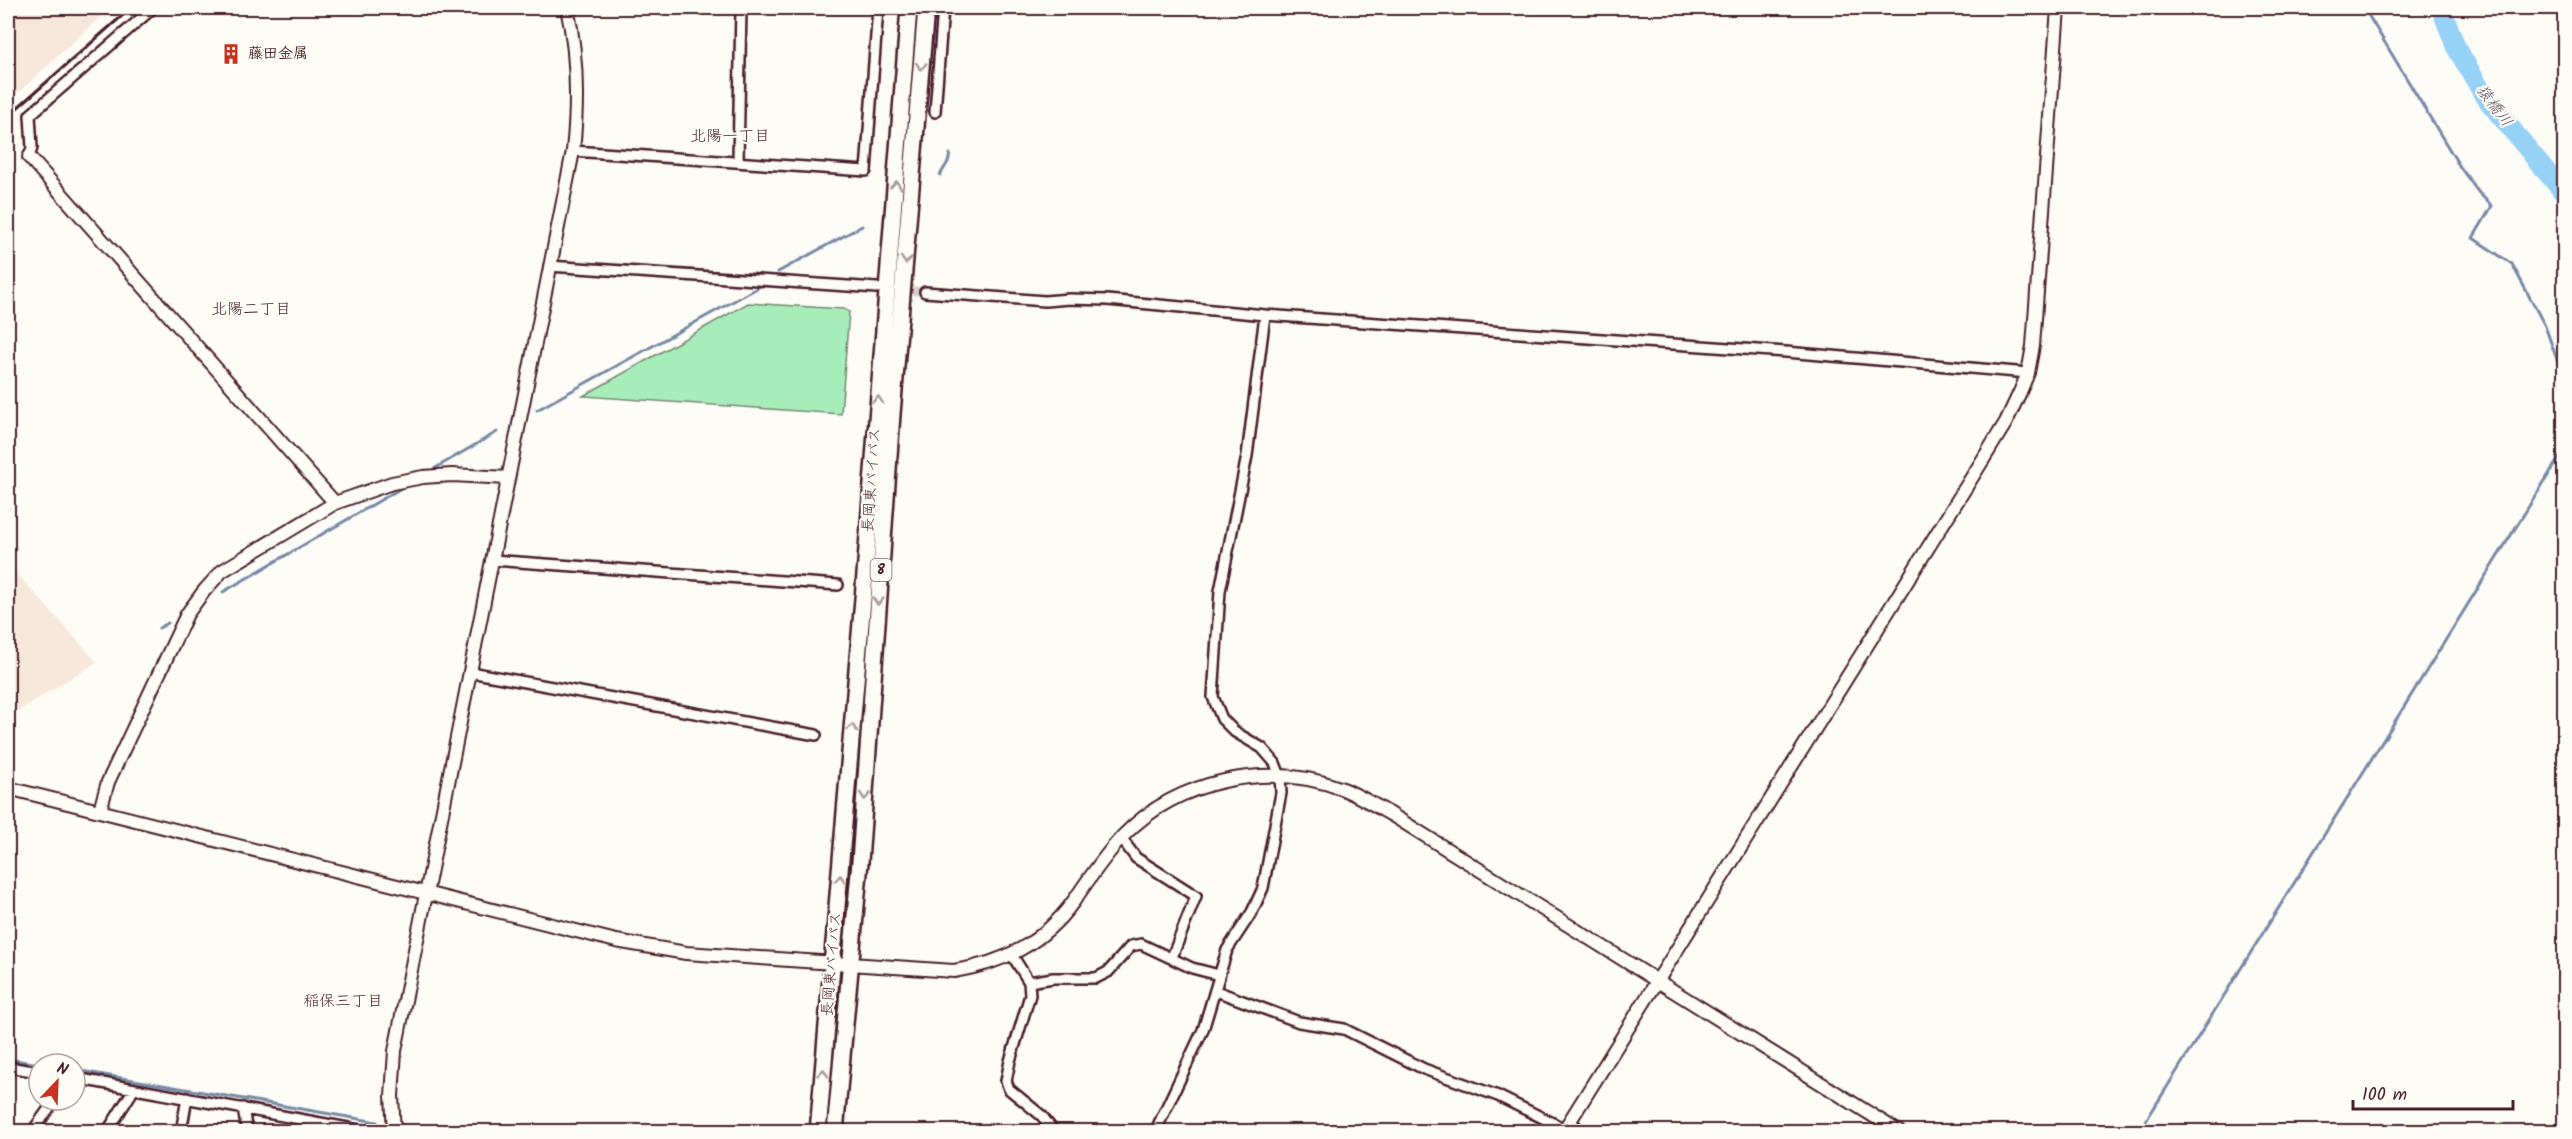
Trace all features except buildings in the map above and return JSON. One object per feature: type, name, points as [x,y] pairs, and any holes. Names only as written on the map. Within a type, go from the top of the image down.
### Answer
[{"type":"highway","name":"長岡東バイパス","points":[[818,1131],[909,8]]},
{"type":"highway","name":"長岡東バイパス","points":[[835,1131],[926,8]]},
{"type":"street","points":[[153,8],[30,115],[32,148],[29,157],[335,503]]},
{"type":"street","points":[[394,1131],[392,1096],[395,1051],[573,151],[577,66],[567,8]]},
{"type":"street","points":[[738,161],[741,8]]},
{"type":"street","points":[[573,151],[866,171],[878,8]]},
{"type":"street","points":[[935,112],[943,8]]},
{"type":"street","points":[[1566,1127],[1995,440],[2028,373],[2036,319],[2058,8]]},
{"type":"street","points":[[549,266],[877,288]]},
{"type":"street","points":[[925,292],[1045,302],[1069,299],[1107,300],[1265,315],[1774,351],[2028,373]]},
{"type":"street","points":[[1155,1131],[1203,1030],[1231,941],[1245,923],[1263,888],[1281,793],[1280,776],[1269,755],[1235,732],[1222,720],[1215,708],[1213,697],[1220,591],[1248,456],[1265,315]]},
{"type":"street","points":[[100,810],[108,782],[187,614],[222,572],[243,556],[335,503],[382,486],[423,477],[469,475],[508,477]]},
{"type":"street","points":[[492,560],[838,585]]},
{"type":"street","points":[[470,672],[816,735]]},
{"type":"street","points":[[8,788],[616,941],[686,953],[954,970],[982,965],[1012,955],[1029,944],[1059,918],[1099,863],[1136,823],[1182,795],[1222,781],[1280,776],[1318,781],[1363,798],[1899,1131]]},
{"type":"street","points":[[1121,838],[1136,858],[1196,897],[1172,957]]},
{"type":"street","points":[[1029,982],[1053,978],[1096,978],[1108,972],[1131,945],[1141,944],[1192,968],[1219,975]]},
{"type":"street","points":[[1012,955],[1029,982],[1029,1004],[1010,1061],[1006,1081],[1009,1089],[1042,1116],[1054,1131]]},
{"type":"street","points":[[1216,991],[1299,1022],[1344,1029],[1424,1069],[1498,1096],[1566,1127],[1582,1131]]},
{"type":"street","points":[[8,1067],[27,1070]]},
{"type":"street","points":[[87,1080],[370,1131]]},
{"type":"street","points":[[107,1131],[134,1089]]},
{"type":"street","points":[[181,1131],[187,1098]]},
{"type":"street","points":[[243,1108],[247,1131]]},
{"type":"street","points":[[32,1131],[46,1112]]},
{"type":"street","points":[[317,1131],[318,1121]]},
{"type":"shaded area","points":[[8,8],[110,8],[8,102]]},
{"type":"shaded area","points":[[8,564],[97,662],[8,717]]},
{"type":"green space","points":[[748,303],[844,309],[849,312],[841,414],[583,396]]},
{"type":"waterway","points":[[2364,8],[2460,167],[2479,193],[2492,206],[2473,238],[2512,264],[2545,326],[2560,368],[2564,391]]},
{"type":"waterway","name":"猿橋川","points":[[2441,8],[2456,47],[2485,97],[2564,193]]},
{"type":"waterway","points":[[940,175],[950,154]]},
{"type":"waterway","points":[[778,272],[862,226]]},
{"type":"waterway","points":[[537,410],[759,287]]},
{"type":"waterway","points":[[427,473],[497,432]]},
{"type":"waterway","points":[[2139,1132],[2564,450]]},
{"type":"waterway","points":[[223,592],[403,487]]},
{"type":"waterway","points":[[159,628],[168,623]]},
{"type":"waterway","points":[[8,1059],[27,1062]]},
{"type":"waterway","points":[[87,1072],[377,1122]]},
{"type":"waterway","points":[[407,1127],[431,1132]]},
{"type":"tunnel","points":[[897,289],[925,292]]},
{"type":"railway","points":[[8,116],[131,8]]},
{"type":"place","name":"藤田金属","points":[[231,54]]},
{"type":"district","name":"北陽一丁目","points":[[730,136]]},
{"type":"district","name":"北陽二丁目","points":[[251,309]]},
{"type":"district","name":"稲保三丁目","points":[[343,1001]]}]
